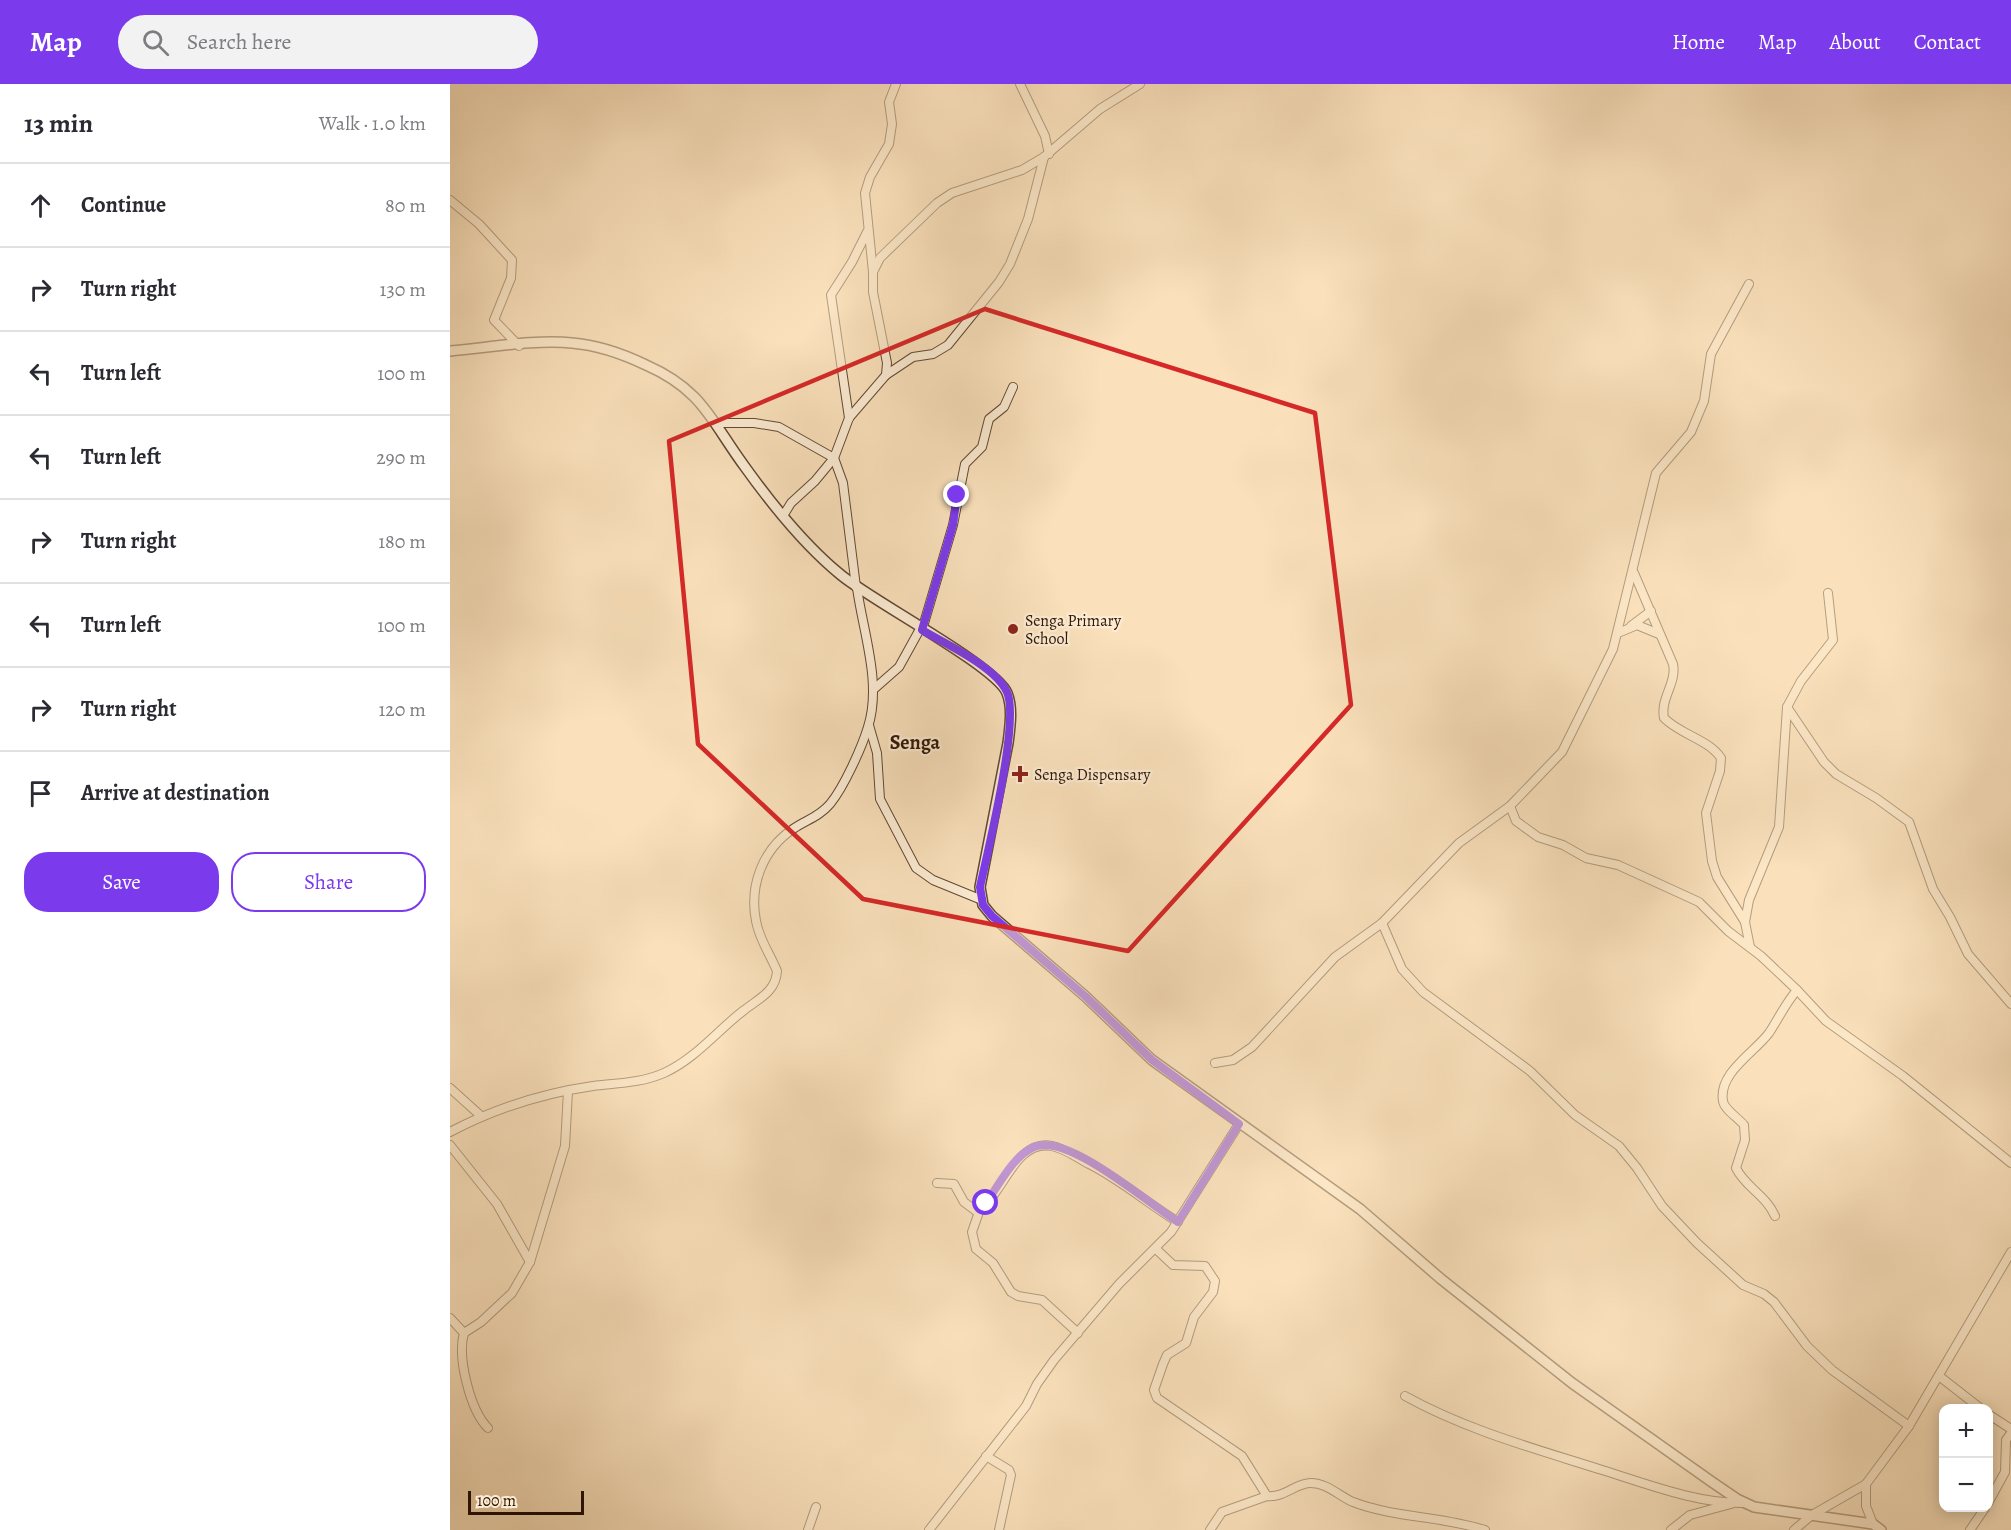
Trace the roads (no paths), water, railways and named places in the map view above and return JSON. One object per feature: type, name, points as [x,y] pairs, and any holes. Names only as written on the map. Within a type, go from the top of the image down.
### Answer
[{"type":"street","points":[[886,375],[887,363],[876,316],[865,193],[870,177],[890,144],[892,124],[889,102],[896,84]]},
{"type":"street","points":[[783,516],[791,503],[815,481],[834,458],[849,418],[886,375],[913,357],[933,354],[948,345],[999,282],[1010,264],[1028,219],[1046,155],[1045,136],[1020,84]]},
{"type":"street","points":[[873,272],[880,258],[937,203],[952,193],[1022,170],[1046,155],[1101,109],[1140,84]]},
{"type":"street","points":[[450,200],[479,224],[512,260],[511,278],[494,320],[519,346]]},
{"type":"street","points":[[849,418],[831,295],[852,262],[867,232]]},
{"type":"street","points":[[1215,1063],[1233,1060],[1252,1047],[1335,957],[1382,923],[1459,843],[1510,806],[1563,752],[1600,679],[1618,633],[1656,473],[1691,432],[1704,401],[1711,354],[1749,284]]},
{"type":"street","points":[[450,351],[559,343],[584,344],[633,359],[666,375],[694,394],[783,516],[829,565],[856,587],[991,673],[1006,692],[1009,702],[1008,743],[980,887],[982,900],[992,916],[1085,996],[1129,1040],[1239,1124],[1360,1209],[1472,1304],[1572,1383],[1712,1482],[1746,1503]]},
{"type":"street","points":[[874,689],[899,668],[921,629],[953,525],[965,464],[982,447],[989,419],[1004,407],[1013,387]]},
{"type":"street","points":[[450,1132],[481,1116],[568,1091],[632,1083],[665,1072],[698,1050],[744,1010],[766,996],[777,971],[755,917],[756,879],[759,868],[782,838],[815,818],[830,804],[844,784],[869,725],[874,689],[856,587],[843,483],[834,458],[779,428],[754,423],[716,423]]},
{"type":"street","points":[[1634,573],[1673,664],[1675,674],[1662,708],[1664,718],[1688,736],[1709,746],[1721,758],[1720,771],[1706,813],[1712,861],[1717,877],[1745,922],[1750,949]]},
{"type":"street","points":[[1745,922],[1752,892],[1779,827],[1787,706],[1812,666],[1833,640],[1828,593]]},
{"type":"street","points":[[1618,633],[1651,611]]},
{"type":"street","points":[[1630,627],[1642,626],[1659,634]]},
{"type":"street","points":[[1787,706],[1824,762],[1836,774],[1876,798],[1909,822],[1933,889],[1968,954],[2011,1004]]},
{"type":"street","points":[[869,725],[877,753],[880,799],[916,868],[933,880],[982,900]]},
{"type":"street","points":[[1510,806],[1516,821],[1538,837],[1563,845],[1586,858],[1618,866],[1655,884],[1692,897],[1797,990],[1826,1021],[1895,1070],[2011,1163]]},
{"type":"street","points":[[1382,923],[1402,969],[1423,992],[1530,1071],[1575,1115],[1619,1146],[1637,1168],[1662,1206],[1697,1243],[1743,1286],[1764,1294],[1774,1302],[1807,1346],[1832,1370],[1910,1426]]},
{"type":"street","points":[[1775,1216],[1770,1204],[1740,1177],[1736,1168],[1745,1140],[1744,1125],[1723,1105],[1722,1097],[1732,1072],[1769,1032],[1783,1006],[1797,990]]},
{"type":"street","points":[[450,1088],[481,1116]]},
{"type":"street","points":[[488,1428],[477,1410],[467,1380],[460,1352],[464,1333],[481,1322],[512,1293],[530,1262],[565,1146],[568,1091]]},
{"type":"street","points":[[929,1530],[1026,1406],[1040,1379],[1119,1284],[1156,1249],[1178,1222],[1239,1124]]},
{"type":"street","points":[[450,1145],[497,1204],[530,1262]]},
{"type":"street","points":[[1078,1333],[1042,1300],[1018,1296],[1011,1292],[993,1263],[976,1250],[972,1232],[980,1209],[1022,1156],[1036,1146],[1051,1145],[1099,1167],[1178,1222]]},
{"type":"street","points":[[937,1183],[954,1184],[968,1207],[976,1211],[980,1209]]},
{"type":"street","points":[[1156,1249],[1173,1265],[1205,1266],[1215,1281],[1213,1292],[1194,1317],[1186,1343],[1167,1355],[1154,1390],[1157,1398],[1242,1456],[1268,1496]]},
{"type":"street","points":[[1787,1512],[1798,1529],[1812,1515],[1866,1484],[1910,1426],[2011,1252]]},
{"type":"street","points":[[450,1318],[464,1333]]},
{"type":"street","points":[[1939,1376],[1975,1404]]},
{"type":"street","points":[[1406,1396],[1431,1410],[1522,1445],[1642,1482],[1734,1503],[1746,1503],[1877,1527]]},
{"type":"street","points":[[1993,1417],[2011,1431],[2006,1440],[2005,1472],[1993,1495]]},
{"type":"street","points":[[986,1456],[1006,1468],[1011,1475],[999,1530]]},
{"type":"street","points":[[1210,1530],[1222,1512],[1268,1496],[1286,1493],[1308,1483],[1317,1484],[1356,1503],[1429,1519],[1457,1521],[1485,1530]]},
{"type":"street","points":[[1866,1484],[1866,1506],[1877,1527]]},
{"type":"street","points":[[1671,1530],[1690,1515],[1734,1503]]},
{"type":"street","points":[[808,1530],[816,1507]]},
{"type":"street","points":[[1970,1530],[1982,1512]]},
{"type":"place","name":"Senga Primary School","points":[[1013,629]]},
{"type":"place","name":"Senga Dispensary","points":[[1020,774]]},
{"type":"district","name":"Senga","points":[[915,742]]}]
